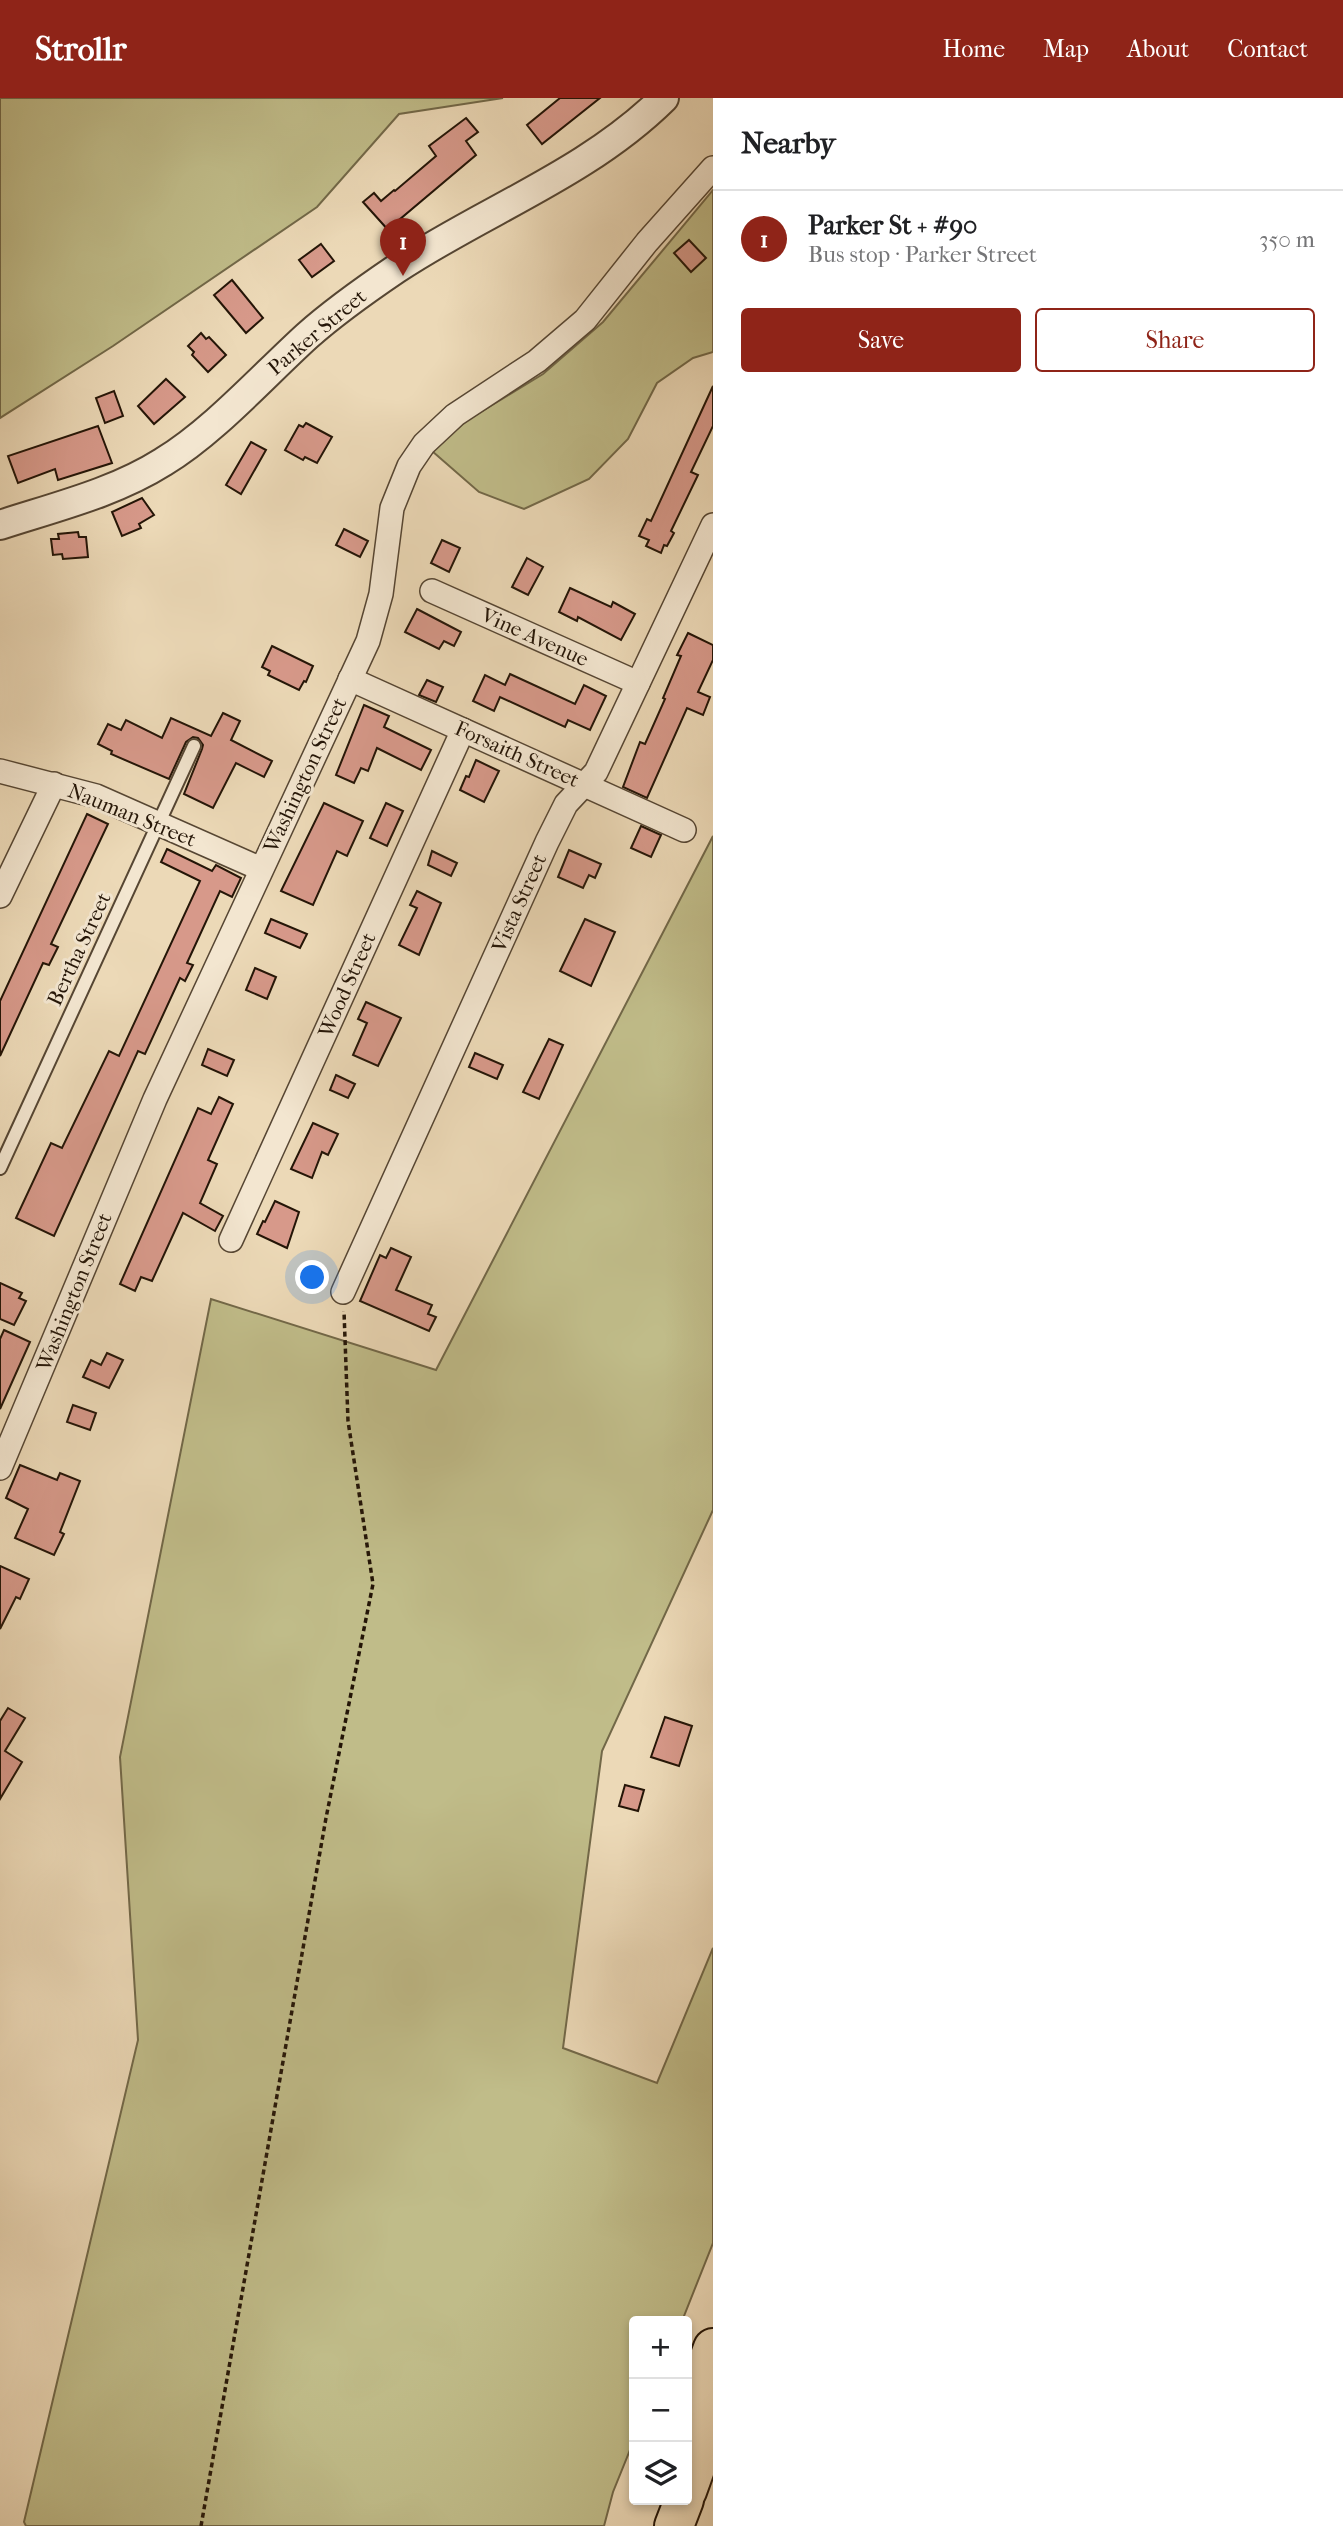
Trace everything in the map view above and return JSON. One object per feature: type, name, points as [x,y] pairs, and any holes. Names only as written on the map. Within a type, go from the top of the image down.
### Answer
[{"type":"highway","points":[[692,2405],[713,2348]]},
{"type":"highway","points":[[692,2477],[713,2419]]},
{"type":"highway","points":[[649,2526],[656,2505]]},
{"type":"highway","points":[[674,2526],[682,2505]]},
{"type":"street","name":"Parker Street","points":[[0,525],[110,488],[165,462],[354,297],[584,162],[623,134],[664,98]]},
{"type":"street","name":"Washington Street","points":[[0,1468],[145,1123],[376,619],[392,508],[409,466],[424,444],[455,415],[537,360],[585,320],[647,242],[713,168]]},
{"type":"street","name":"Vista Street","points":[[344,1292],[547,842],[566,804],[596,772],[713,525]]},
{"type":"street","name":"Vine Avenue","points":[[432,590],[638,683]]},
{"type":"street","name":"Forsaith Street","points":[[350,679],[684,830]]},
{"type":"street","name":"Wood Street","points":[[231,1240],[463,730]]},
{"type":"street","name":"Nauman Street","points":[[0,771],[96,796],[261,869]]},
{"type":"street","points":[[0,896],[54,784]]},
{"type":"lane","name":"Bertha Street","points":[[0,1168],[194,746]]},
{"type":"path","points":[[201,2526],[326,1818],[373,1584],[348,1421],[344,1292]]},
{"type":"shaded area","points":[[0,98],[503,98],[399,114],[317,207],[113,346],[0,418]]},
{"type":"shaded area","points":[[713,190],[713,352],[693,358],[657,383],[628,439],[589,479],[524,509],[479,492],[432,451],[466,421],[543,374],[603,322]]},
{"type":"shaded area","points":[[713,836],[713,1510],[602,1751],[563,2048],[657,2083],[713,1948],[713,2243],[684,2316],[629,2316],[629,2452],[613,2492],[604,2526],[26,2526],[24,2522],[138,2040],[120,1757],[211,1299],[436,1370]]},
{"type":"building","points":[[560,98],[600,98],[542,144],[527,125]]},
{"type":"building","points":[[466,118],[478,132],[466,141],[476,155],[399,220],[408,232],[398,241],[363,202],[374,193],[381,201],[395,191],[436,156],[429,146]]},
{"type":"building","points":[[689,240],[706,258],[691,272],[674,253]]},
{"type":"building","points":[[321,244],[334,261],[312,277],[299,260]]},
{"type":"building","points":[[232,280],[263,318],[246,333],[214,295]]},
{"type":"building","points":[[201,333],[206,339],[209,337],[226,355],[208,372],[192,355],[194,352],[188,346]]},
{"type":"building","points":[[166,379],[185,397],[154,424],[138,406]]},
{"type":"building","points":[[713,386],[713,426],[691,472],[698,475],[671,531],[674,533],[661,553],[646,546],[649,540],[639,536],[647,519],[651,521]]},
{"type":"building","points":[[114,391],[123,416],[105,423],[96,398]]},
{"type":"building","points":[[306,423],[332,437],[317,463],[305,457],[303,460],[285,450],[299,425],[303,427]]},
{"type":"building","points":[[98,426],[112,463],[58,480],[55,469],[18,483],[8,456]]},
{"type":"building","points":[[251,442],[266,450],[241,494],[226,485]]},
{"type":"building","points":[[142,498],[154,515],[139,524],[141,528],[122,536],[112,512]]},
{"type":"building","points":[[344,529],[368,541],[360,557],[336,545]]},
{"type":"building","points":[[78,532],[79,537],[86,537],[88,557],[63,559],[62,554],[53,555],[51,539],[59,539],[58,534]]},
{"type":"building","points":[[442,540],[460,548],[449,572],[431,563]]},
{"type":"building","points":[[527,558],[543,567],[528,595],[512,587]]},
{"type":"building","points":[[570,588],[611,607],[613,602],[635,614],[621,640],[578,617],[577,621],[559,612]]},
{"type":"building","points":[[417,609],[461,632],[454,646],[444,641],[439,649],[405,632]]},
{"type":"building","points":[[688,633],[713,645],[713,660],[698,692],[710,697],[703,715],[687,708],[647,798],[623,787],[640,742],[645,744],[665,699],[663,698],[681,656],[677,655]]},
{"type":"building","points":[[272,646],[313,666],[299,690],[268,675],[270,671],[262,667]]},
{"type":"building","points":[[510,674],[575,704],[584,685],[606,696],[590,730],[568,720],[565,727],[500,697],[494,711],[473,701],[485,675],[505,685]]},
{"type":"building","points":[[427,680],[443,687],[436,702],[419,695]]},
{"type":"building","points":[[364,705],[389,716],[384,727],[431,750],[421,770],[377,748],[368,771],[361,768],[354,783],[336,775]]},
{"type":"building","points":[[223,713],[240,721],[231,740],[272,761],[264,777],[236,763],[213,808],[184,794],[203,745],[198,738],[193,737],[186,742],[169,779],[111,754],[112,751],[98,744],[108,724],[121,730],[126,720],[162,738],[171,718],[211,736]]},
{"type":"building","points":[[476,760],[499,771],[484,802],[460,790]]},
{"type":"building","points":[[324,803],[363,821],[347,856],[337,851],[313,905],[281,891]]},
{"type":"building","points":[[386,803],[403,811],[387,846],[370,838]]},
{"type":"building","points":[[87,814],[108,824],[51,944],[58,947],[49,965],[43,963],[0,1056],[0,1001]]},
{"type":"building","points":[[641,826],[661,835],[651,857],[631,848]]},
{"type":"building","points":[[167,849],[212,871],[216,865],[241,878],[232,897],[220,891],[187,963],[193,965],[185,981],[180,978],[145,1054],[138,1051],[54,1236],[16,1218],[51,1143],[62,1148],[109,1051],[119,1056],[200,881],[161,862]]},
{"type":"building","points":[[569,850],[601,864],[595,878],[589,875],[583,888],[558,877]]},
{"type":"building","points":[[432,851],[457,863],[451,876],[428,865]]},
{"type":"building","points":[[417,891],[441,903],[419,955],[399,945],[417,908],[410,905]]},
{"type":"building","points":[[271,919],[307,934],[300,948],[265,933]]},
{"type":"building","points":[[585,919],[615,932],[591,986],[560,971]]},
{"type":"building","points":[[255,968],[276,977],[267,999],[246,990]]},
{"type":"building","points":[[366,1002],[401,1018],[378,1066],[353,1055],[367,1023],[358,1019]]},
{"type":"building","points":[[549,1039],[563,1045],[539,1099],[523,1092]]},
{"type":"building","points":[[208,1049],[234,1060],[227,1076],[202,1065]]},
{"type":"building","points":[[475,1053],[503,1065],[497,1079],[469,1067]]},
{"type":"building","points":[[336,1075],[355,1084],[348,1098],[330,1090]]},
{"type":"building","points":[[219,1097],[233,1104],[208,1160],[217,1164],[200,1203],[223,1216],[215,1231],[183,1213],[152,1281],[141,1277],[135,1291],[120,1284],[198,1108],[211,1114]]},
{"type":"building","points":[[313,1123],[338,1134],[328,1155],[322,1152],[312,1178],[291,1169]]},
{"type":"building","points":[[275,1201],[299,1212],[287,1248],[257,1234]]},
{"type":"building","points":[[391,1248],[411,1257],[396,1290],[432,1305],[428,1314],[436,1317],[429,1331],[360,1301],[380,1255],[386,1258]]},
{"type":"building","points":[[0,1283],[22,1293],[19,1298],[26,1301],[14,1325],[0,1319]]},
{"type":"building","points":[[4,1330],[30,1342],[0,1409],[0,1339]]},
{"type":"building","points":[[107,1353],[123,1360],[109,1388],[83,1377],[91,1360],[101,1365]]},
{"type":"building","points":[[73,1405],[96,1413],[90,1430],[67,1422]]},
{"type":"building","points":[[20,1465],[57,1480],[60,1473],[80,1481],[60,1532],[64,1534],[54,1555],[15,1538],[28,1509],[6,1498]]},
{"type":"building","points":[[0,1566],[29,1579],[20,1599],[16,1597],[0,1629]]},
{"type":"building","points":[[8,1708],[25,1718],[5,1751],[22,1762],[0,1799],[0,1721]]},
{"type":"building","points":[[665,1717],[692,1726],[679,1766],[651,1757]]},
{"type":"building","points":[[625,1785],[644,1790],[638,1811],[619,1806]]},
{"type":"place","name":"Parker St + #90","points":[[403,276]]}]
